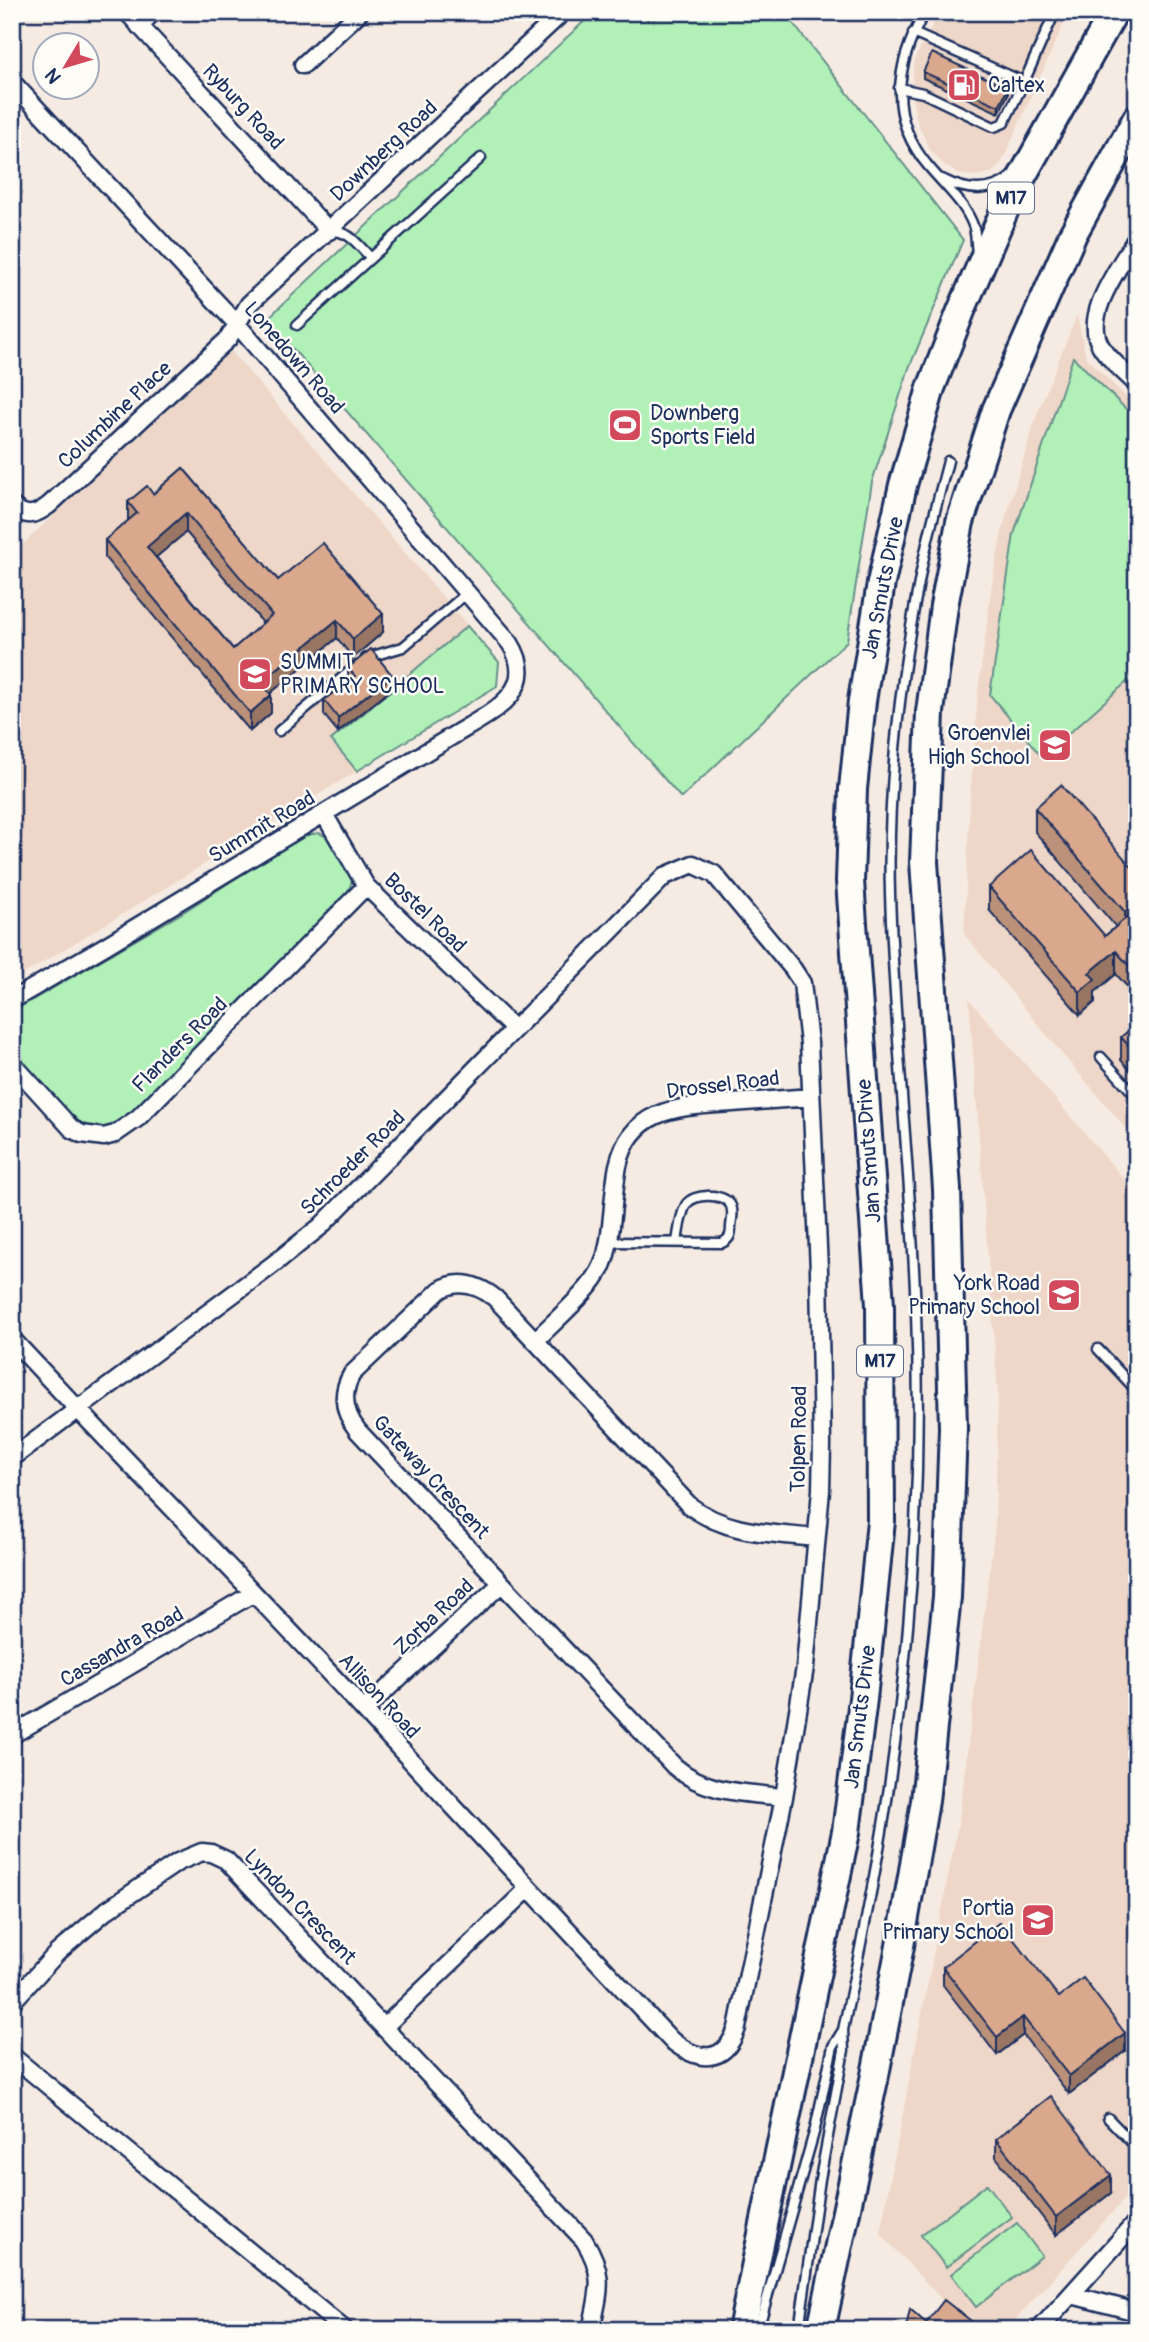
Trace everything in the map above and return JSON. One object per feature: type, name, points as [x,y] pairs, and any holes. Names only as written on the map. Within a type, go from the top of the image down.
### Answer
[{"type":"main road","name":"Jan Smuts Drive","points":[[742,2330],[846,1832],[881,1521],[880,1305],[850,881],[853,789],[862,701],[881,583],[902,485],[931,388],[1009,200],[1114,12]]},
{"type":"main road","points":[[821,2330],[876,2075],[925,1801],[947,1597],[953,1428],[947,1203],[924,862],[930,712],[944,606],[961,522],[996,410],[1073,234],[1137,118]]},
{"type":"street","name":"Ryburg Road","points":[[127,12],[329,231]]},
{"type":"street","points":[[139,26],[153,12]]},
{"type":"street","points":[[303,65],[360,12]]},
{"type":"street","name":"Downberg Road","points":[[236,323],[249,304],[564,12]]},
{"type":"street","name":"Lonedown Road","points":[[12,82],[236,323],[510,643],[519,659],[521,676]]},
{"type":"street","points":[[1137,237],[1099,304],[1094,324],[1095,335],[1101,346],[1137,384]]},
{"type":"street","name":"Columbine Place","points":[[12,506],[29,516],[49,505],[228,338],[236,323]]},
{"type":"street","name":"Summit Road","points":[[12,1000],[499,706],[513,692],[521,676]]},
{"type":"street","name":"Bostel Road","points":[[324,814],[366,886],[514,1029]]},
{"type":"street","name":"Schroeder Road","points":[[12,1458],[279,1261],[320,1227],[665,876],[693,864]]},
{"type":"street","name":"Tolpen Road","points":[[693,864],[714,874],[798,975],[805,994],[819,1270],[822,1444],[805,1667],[784,1797],[737,2028],[730,2044],[724,2049]]},
{"type":"street","name":"Flanders Road","points":[[12,1063],[72,1129],[94,1137],[115,1134],[138,1118],[366,886]]},
{"type":"street","name":"Drossel Road","points":[[535,1341],[599,1271],[604,1260],[622,1150],[632,1133],[647,1120],[668,1109],[811,1097]]},
{"type":"street","name":"Gateway Crescent","points":[[784,1797],[717,1790],[684,1774],[358,1431],[348,1416],[344,1393],[346,1384],[352,1374],[428,1299],[448,1286],[460,1284],[482,1289],[495,1298],[690,1506],[703,1516],[739,1530],[816,1538]]},
{"type":"street","name":"Allison Road","points":[[12,1339],[364,1710],[671,2040],[687,2052],[704,2057],[715,2056],[724,2049]]},
{"type":"street","name":"Zorba Road","points":[[364,1710],[501,1584]]},
{"type":"street","name":"Cassandra Road","points":[[12,1735],[253,1594]]},
{"type":"street","name":"Lyndon Crescent","points":[[12,2003],[57,1953],[107,1910],[178,1862],[202,1852],[218,1855],[234,1866],[584,2240],[599,2268],[601,2284],[591,2330]]},
{"type":"street","points":[[384,2027],[528,1889]]},
{"type":"street","points":[[12,2056],[345,2330]]},
{"type":"street","points":[[1039,2330],[1137,2221]]},
{"type":"street","points":[[1072,2295],[1137,2312]]},
{"type":"lane","points":[[925,12],[913,33],[901,66],[899,88],[901,108],[909,135],[928,167],[958,187],[989,190],[1004,183],[1028,164]]},
{"type":"lane","points":[[899,88],[923,93],[994,127],[1004,122],[1055,12]]},
{"type":"lane","points":[[913,33],[1024,82]]},
{"type":"lane","points":[[297,325],[481,158]]},
{"type":"lane","points":[[940,177],[960,203],[974,228],[978,272]]},
{"type":"lane","points":[[329,231],[347,234],[370,257]]},
{"type":"lane","points":[[799,2330],[820,2179],[844,2050],[843,2031],[867,1914],[891,1773],[912,1563],[917,1466],[916,1314],[890,891],[892,812],[902,678],[920,574],[948,461]]},
{"type":"lane","points":[[279,731],[368,657],[403,646],[467,593]]},
{"type":"lane","points":[[1101,1057],[1137,1097]]},
{"type":"lane","points":[[607,1242],[677,1242],[725,1242],[731,1234],[730,1205],[723,1199],[702,1196],[692,1199],[684,1209],[677,1242]]},
{"type":"lane","points":[[1098,1349],[1137,1391]]},
{"type":"lane","points":[[758,2330],[815,2129],[833,2046],[843,2031]]},
{"type":"lane","points":[[1108,2119],[1137,2148]]},
{"type":"shaded area","points":[[939,12],[1069,12],[1002,162],[993,172],[975,176],[958,174],[943,164],[929,149],[917,121],[912,98],[913,69],[916,56]]},
{"type":"shaded area","name":"Groenvlei High School","points":[[1077,315],[1086,357],[1137,408],[1137,1141],[964,934],[978,692],[993,576],[1003,527],[1038,411]]},
{"type":"shaded area","name":"SUMMIT PRIMARY SCHOOL","points":[[231,351],[499,662],[497,686],[12,981],[12,554]]},
{"type":"shaded area","name":"Portia Primary School","points":[[969,999],[1137,1194],[1137,2185],[1006,2330],[970,2330],[880,2233],[959,1819],[995,1526],[998,1395]]},
{"type":"green space","name":"Downberg Sports Field","points":[[594,12],[641,12],[648,20],[652,16],[654,19],[661,12],[784,12],[963,240],[909,368],[872,482],[847,641],[681,798],[267,319]]},
{"type":"green space","points":[[1073,357],[1137,420],[1137,688],[1129,680],[1042,757],[990,695],[1014,534]]},
{"type":"green space","points":[[467,626],[499,662],[497,686],[357,771],[331,740],[370,708],[347,680],[369,662],[392,689]]},
{"type":"green space","points":[[319,833],[331,839],[353,878],[347,895],[124,1120],[102,1129],[87,1126],[60,1103],[12,1051],[12,1012],[182,913],[301,836]]},
{"type":"green space","points":[[987,2184],[1012,2217],[946,2267],[921,2235]]},
{"type":"green space","points":[[1017,2223],[1042,2256],[976,2307],[951,2274]]},
{"type":"building","name":"Caltex","points":[[932,53],[1008,88],[999,106],[923,72]]},
{"type":"building","points":[[183,468],[278,580],[323,543],[383,614],[353,639],[337,620],[261,682],[271,695],[250,713],[105,540],[137,513],[128,502],[147,486],[153,494]],"holes":[[[186,513],[272,615],[233,649],[147,547]]]},
{"type":"building","points":[[371,649],[392,675],[338,718],[324,700],[355,676],[348,668]]},
{"type":"building","points":[[1061,785],[1137,873],[1137,902],[1125,912],[1035,808]]},
{"type":"building","points":[[1031,850],[1105,936],[1127,917],[1137,929],[1137,975],[1116,951],[1089,973],[1095,979],[1080,992],[989,887]]},
{"type":"building","points":[[1137,1024],[1137,1055],[1121,1037]]},
{"type":"building","points":[[1000,1922],[1059,1997],[1083,1978],[1125,2033],[1069,2076],[1023,2017],[997,2037],[943,1967]]},
{"type":"building","points":[[1051,2096],[1111,2175],[1056,2217],[996,2139]]},
{"type":"building","points":[[944,2300],[979,2327],[977,2330],[907,2330],[910,2309],[926,2323]]},
{"type":"place","name":"Caltex","points":[[964,85]]},
{"type":"place","name":"Downberg Sports Field","points":[[625,425]]},
{"type":"place","name":"SUMMIT PRIMARY SCHOOL","points":[[255,674]]},
{"type":"place","name":"Groenvlei High School","points":[[1055,745]]},
{"type":"place","name":"York Road Primary School","points":[[1064,1295]]},
{"type":"place","name":"Portia Primary School","points":[[1038,1920]]}]
